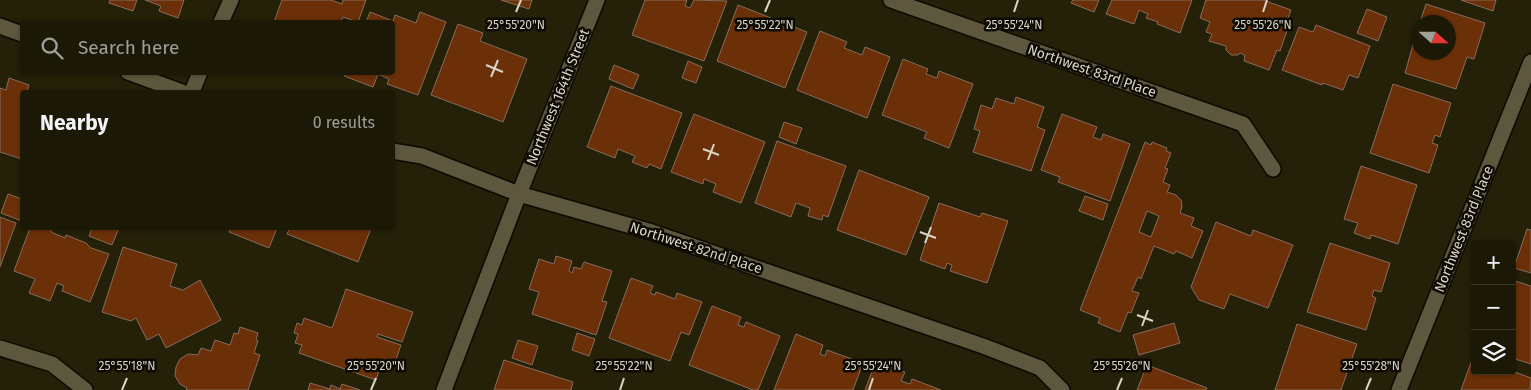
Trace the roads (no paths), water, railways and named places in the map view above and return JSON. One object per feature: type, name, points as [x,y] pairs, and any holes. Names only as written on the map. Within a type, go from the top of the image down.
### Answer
[{"type":"street","points":[[222,20],[231,0]]},
{"type":"street","name":"Northwest 164th Street","points":[[518,194],[597,0]]},
{"type":"street","name":"Northwest 83rd Place","points":[[891,0],[1243,124],[1273,169]]},
{"type":"street","points":[[0,26],[20,33]]},
{"type":"street","name":"Northwest 83rd Place","points":[[1399,390],[1530,68]]},
{"type":"street","points":[[136,75],[177,90]]},
{"type":"street","points":[[193,90],[199,75]]},
{"type":"street","name":"Northwest 82nd Place","points":[[395,151],[422,156],[518,194],[652,232],[983,346],[1040,368],[1062,390]]},
{"type":"street","points":[[444,390],[518,194]]},
{"type":"street","points":[[0,348],[52,364],[85,390]]}]
